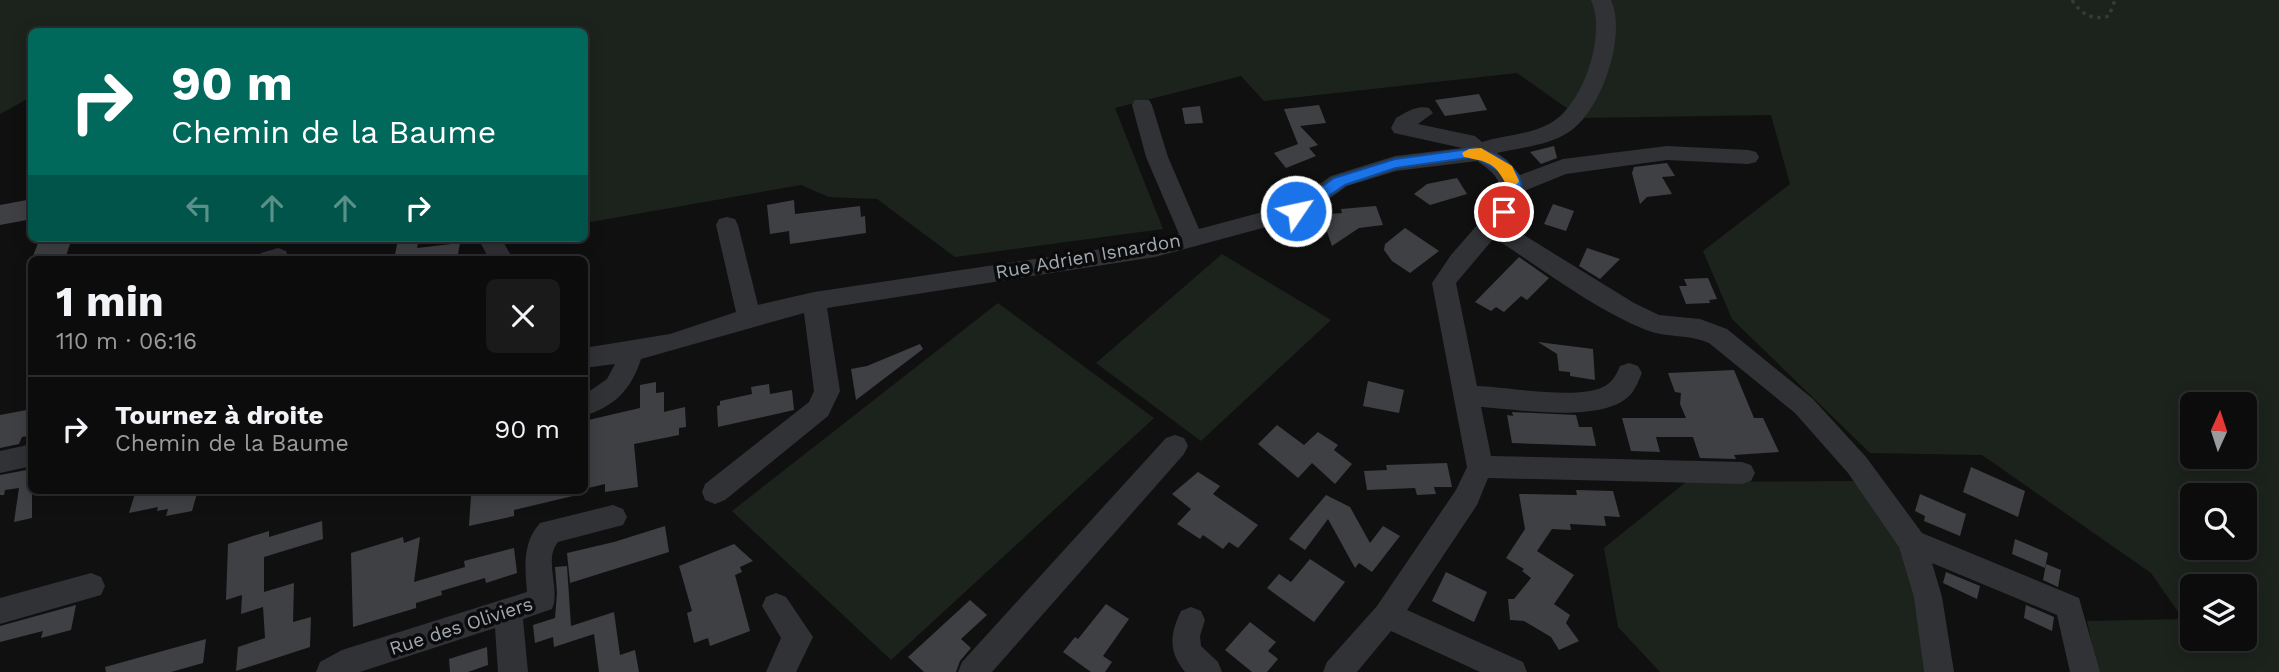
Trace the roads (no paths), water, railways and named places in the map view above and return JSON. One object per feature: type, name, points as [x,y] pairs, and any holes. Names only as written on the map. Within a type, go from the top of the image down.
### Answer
[{"type":"street","name":"Rue Adrien Isnardon","points":[[588,357],[671,343],[750,317],[814,301],[1155,249],[1296,211],[1339,181],[1395,164],[1478,153],[1487,147],[1560,131],[1580,112],[1592,88],[1609,28],[1601,0]]},
{"type":"street","points":[[1142,105],[1157,157],[1192,238]]},
{"type":"street","points":[[1338,672],[1387,615],[1467,497],[1480,467],[1444,283],[1471,246],[1494,227],[1514,198],[1514,186],[1507,170],[1478,153],[1467,141],[1402,128],[1403,123],[1422,113]]},
{"type":"street","points":[[1514,186],[1563,167],[1654,155],[1748,157]]},
{"type":"street","points":[[727,225],[750,317]]},
{"type":"street","points":[[1494,227],[1625,310],[1656,324],[1700,328],[1718,337],[1804,406],[1857,465],[1912,542],[1928,597],[1939,672]]},
{"type":"street","points":[[715,492],[819,409],[827,391],[814,301]]},
{"type":"street","points":[[588,404],[611,394],[622,380],[631,352]]},
{"type":"street","points":[[1466,396],[1493,395],[1589,402],[1606,397],[1621,388],[1629,373]]},
{"type":"street","points":[[973,672],[1175,446]]},
{"type":"street","points":[[0,462],[28,456]]},
{"type":"street","points":[[1480,467],[1742,473]]},
{"type":"street","name":"Rue des Oliviers","points":[[331,672],[342,664],[542,600],[539,546],[543,537],[550,531],[613,517]]},
{"type":"street","points":[[1912,542],[2069,607],[2085,672]]},
{"type":"street","points":[[0,611],[91,586]]},
{"type":"street","points":[[776,606],[798,636],[784,660],[781,672]]},
{"type":"street","points":[[508,611],[513,672]]},
{"type":"street","points":[[1387,615],[1512,672]]},
{"type":"street","points":[[1191,620],[1184,634],[1186,650],[1194,663],[1207,672]]}]
